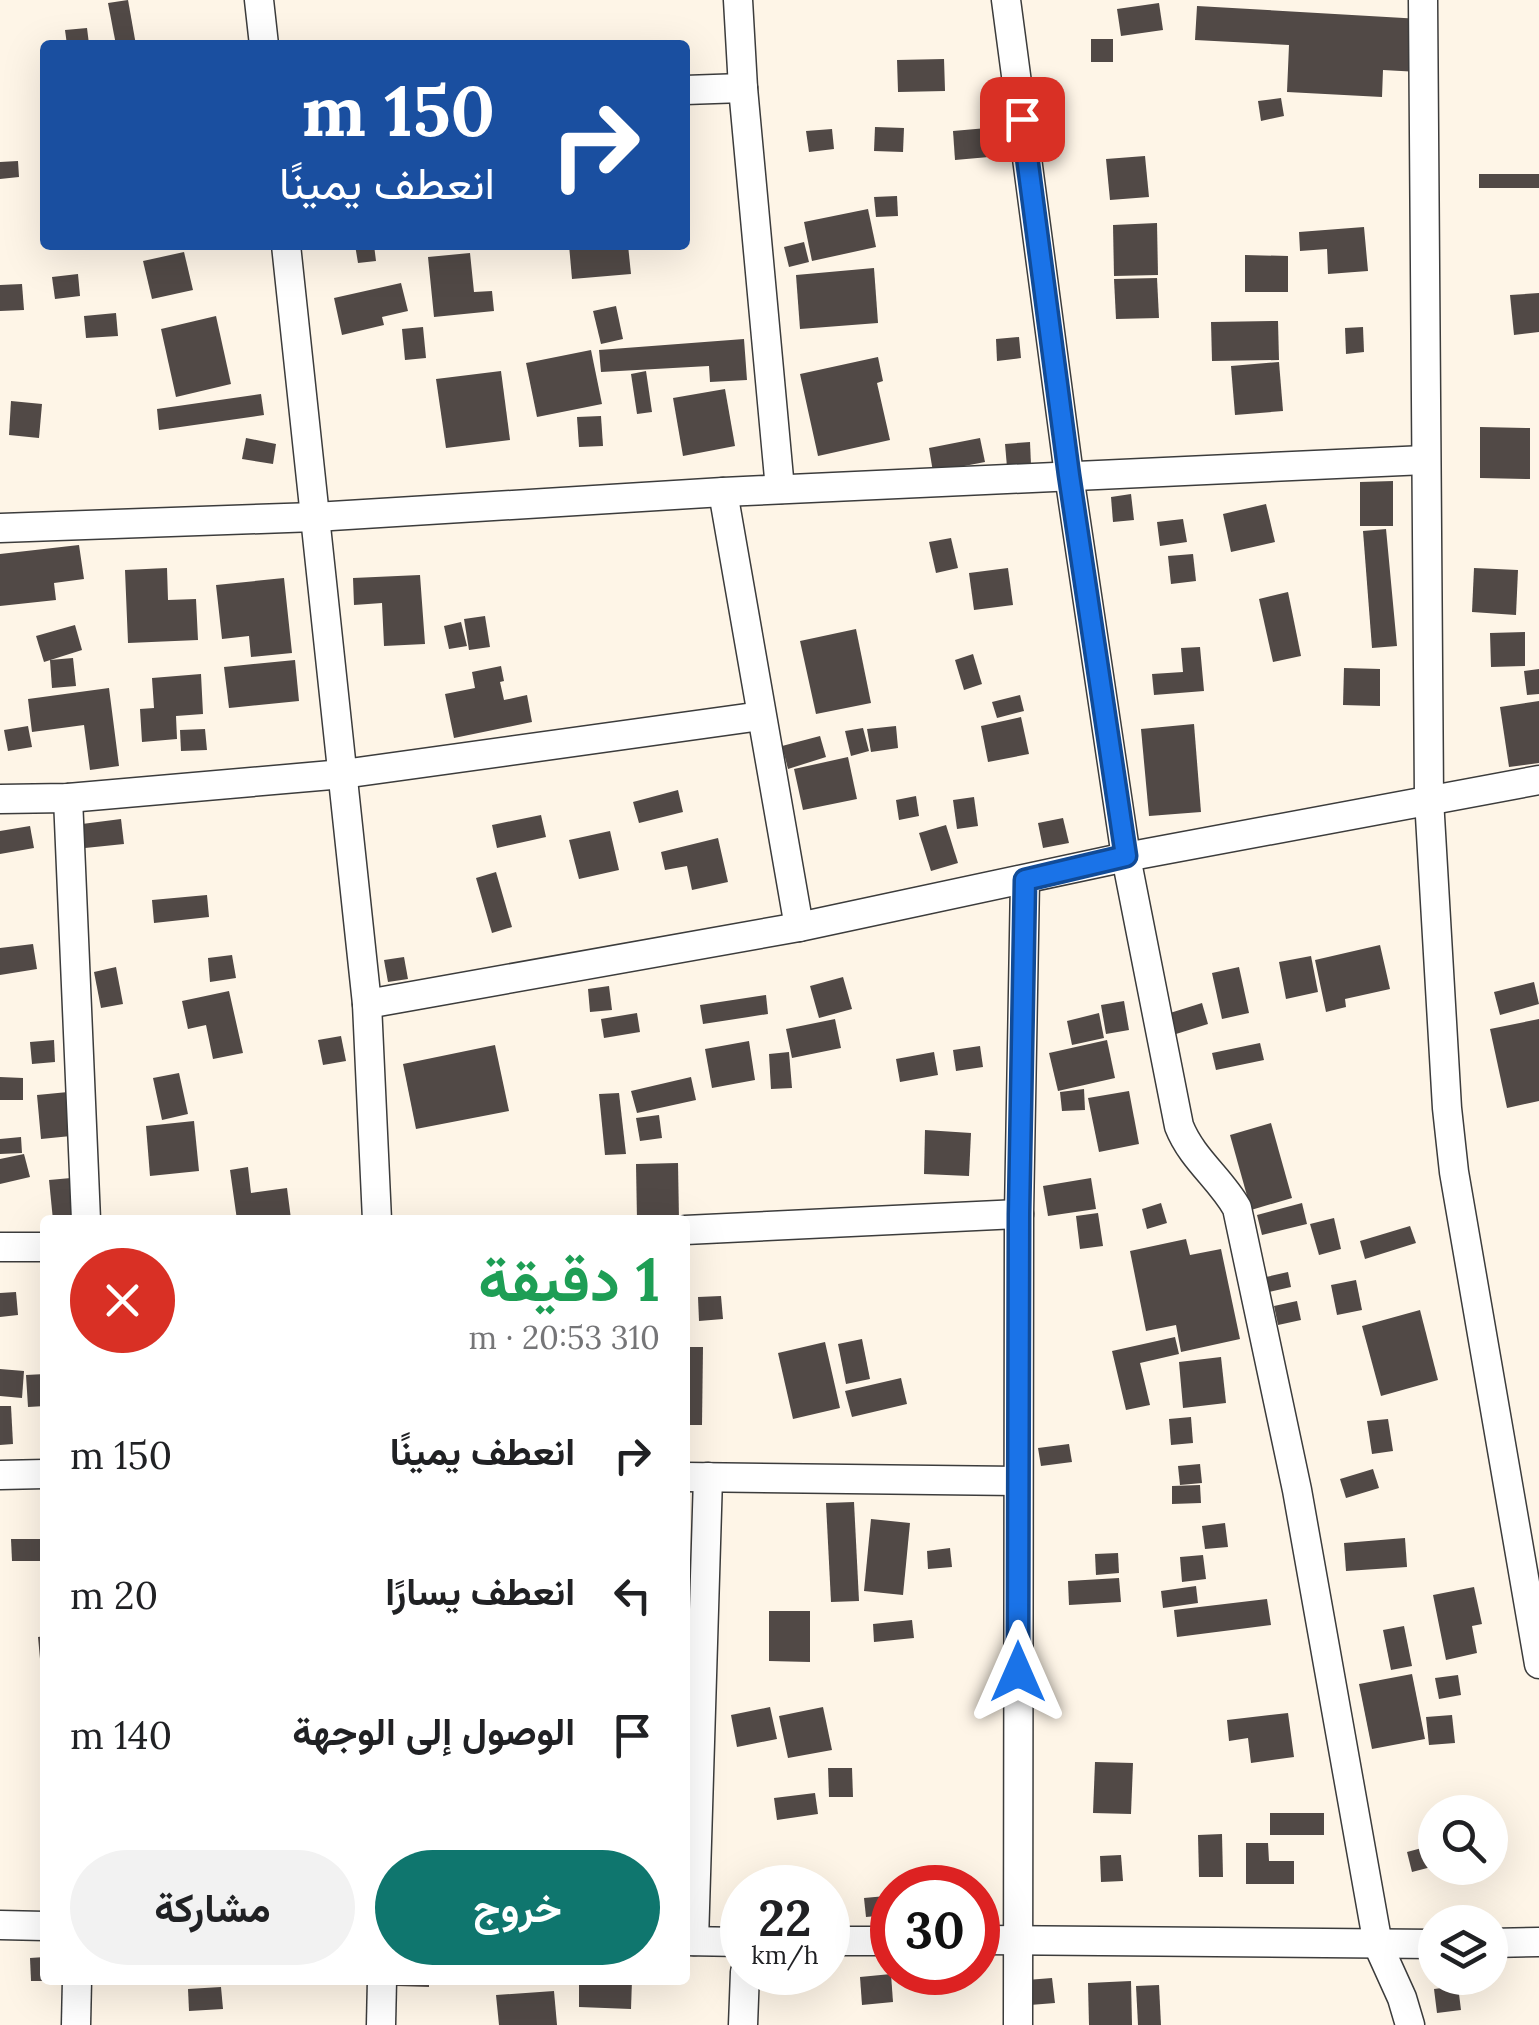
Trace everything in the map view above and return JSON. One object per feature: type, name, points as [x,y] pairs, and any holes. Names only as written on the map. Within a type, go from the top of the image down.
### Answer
[{"type":"street","points":[[259,0],[263,40]]},
{"type":"street","points":[[738,0],[742,88],[780,489]]},
{"type":"street","points":[[1006,0],[1069,475],[1126,856],[1179,1126],[1185,1142],[1237,1208],[1297,1490],[1378,1945],[1410,2025]]},
{"type":"street","points":[[1423,0],[1429,800],[1450,1141],[1539,1664]]},
{"type":"street","points":[[690,90],[742,88]]},
{"type":"street","points":[[287,250],[367,1004],[376,1215]]},
{"type":"street","points":[[0,528],[315,517],[780,489],[1425,460]]},
{"type":"street","points":[[723,492],[799,927]]},
{"type":"street","points":[[0,799],[68,798],[344,774],[760,716]]},
{"type":"street","points":[[367,1004],[799,927],[1126,856],[1539,780]]},
{"type":"street","points":[[68,798],[86,1215]]},
{"type":"street","points":[[1018,2025],[1019,1214],[1025,880]]},
{"type":"street","points":[[690,1230],[1019,1214]]},
{"type":"street","points":[[0,1248],[40,1247]]},
{"type":"street","points":[[0,1475],[40,1474]]},
{"type":"street","points":[[720,1942],[690,1941],[696,1477],[1018,1481]]},
{"type":"street","points":[[0,1925],[40,1926]]},
{"type":"street","points":[[1000,1940],[1418,1944]]},
{"type":"street","points":[[1508,1943],[1539,1942]]},
{"type":"street","points":[[76,1985],[76,2025]]},
{"type":"street","points":[[382,1985],[382,2025]]},
{"type":"street","points":[[743,2025],[744,1995]]},
{"type":"building","points":[[128,0],[135,40],[115,40],[108,3]]},
{"type":"building","points":[[1159,3],[1163,30],[1121,36],[1117,9]]},
{"type":"building","points":[[1197,6],[1421,19],[1419,72],[1383,70],[1382,97],[1287,92],[1289,45],[1195,40]]},
{"type":"building","points":[[87,28],[88,40],[66,40],[65,30]]},
{"type":"building","points":[[1091,39],[1113,39],[1113,62],[1091,62]]},
{"type":"building","points":[[944,59],[945,91],[898,92],[897,60]]},
{"type":"building","points":[[1281,98],[1284,116],[1261,121],[1258,101]]},
{"type":"building","points":[[875,127],[904,128],[903,152],[874,151]]},
{"type":"building","points":[[987,128],[989,157],[955,160],[953,131]]},
{"type":"building","points":[[832,129],[834,149],[809,152],[806,131]]},
{"type":"building","points":[[1145,156],[1149,197],[1110,200],[1106,159]]},
{"type":"building","points":[[18,161],[19,177],[0,179],[0,162]]},
{"type":"building","points":[[1479,174],[1539,174],[1539,188],[1479,188]]},
{"type":"building","points":[[897,196],[898,216],[876,217],[874,197]]},
{"type":"building","points":[[868,209],[876,247],[812,261],[804,222]]},
{"type":"building","points":[[1157,223],[1158,275],[1114,276],[1113,225]]},
{"type":"building","points":[[1364,227],[1368,271],[1328,274],[1327,249],[1300,251],[1299,232]]},
{"type":"building","points":[[804,242],[809,262],[789,267],[784,247]]},
{"type":"building","points":[[356,250],[375,250],[376,261],[358,263]]},
{"type":"building","points":[[569,250],[629,250],[631,274],[572,279]]},
{"type":"building","points":[[184,252],[193,290],[152,299],[143,261]]},
{"type":"building","points":[[470,253],[474,292],[492,291],[494,311],[434,317],[428,257]]},
{"type":"building","points":[[1245,255],[1288,256],[1288,292],[1245,292]]},
{"type":"building","points":[[874,268],[878,323],[800,329],[796,275]]},
{"type":"building","points":[[78,274],[80,296],[55,299],[52,277]]},
{"type":"building","points":[[1157,278],[1159,318],[1116,319],[1114,279]]},
{"type":"building","points":[[401,283],[408,311],[382,317],[384,325],[342,335],[334,298]]},
{"type":"building","points":[[22,284],[24,310],[0,311],[0,285]]},
{"type":"building","points":[[1539,293],[1539,332],[1514,335],[1510,295]]},
{"type":"building","points":[[616,306],[623,339],[601,344],[593,311]]},
{"type":"building","points":[[116,313],[118,336],[86,338],[84,316]]},
{"type":"building","points":[[216,316],[231,384],[176,397],[161,329]]},
{"type":"building","points":[[1278,321],[1279,360],[1212,361],[1211,322]]},
{"type":"building","points":[[423,327],[426,358],[405,360],[402,329]]},
{"type":"building","points":[[1363,327],[1364,352],[1346,354],[1345,328]]},
{"type":"building","points":[[1019,337],[1021,358],[997,361],[996,339]]},
{"type":"building","points":[[744,339],[747,380],[710,382],[709,366],[601,372],[599,350]]},
{"type":"building","points":[[591,350],[602,404],[537,417],[526,363]]},
{"type":"building","points":[[878,357],[883,381],[877,383],[890,440],[818,456],[800,374]]},
{"type":"building","points":[[1279,362],[1283,411],[1235,415],[1231,366]]},
{"type":"building","points":[[501,371],[510,440],[446,448],[436,379]]},
{"type":"building","points":[[646,371],[652,412],[637,414],[631,374]]},
{"type":"building","points":[[725,389],[735,446],[683,456],[673,398]]},
{"type":"building","points":[[261,394],[264,415],[159,430],[157,409]]},
{"type":"building","points":[[11,401],[42,404],[39,438],[9,435]]},
{"type":"building","points":[[601,416],[603,446],[579,447],[577,417]]},
{"type":"building","points":[[1480,427],[1530,428],[1530,479],[1480,478]]},
{"type":"building","points":[[246,438],[276,444],[273,464],[242,459]]},
{"type":"building","points":[[980,438],[985,462],[933,472],[929,448]]},
{"type":"building","points":[[1030,442],[1031,465],[1007,467],[1005,444]]},
{"type":"building","points":[[1393,481],[1393,526],[1360,526],[1360,482]]},
{"type":"building","points":[[1131,494],[1134,520],[1113,522],[1111,497]]},
{"type":"building","points":[[1266,504],[1275,542],[1231,552],[1223,514]]},
{"type":"building","points":[[1183,519],[1187,542],[1160,546],[1157,522]]},
{"type":"building","points":[[1386,529],[1397,646],[1372,648],[1363,531]]},
{"type":"building","points":[[951,538],[958,568],[936,573],[929,542]]},
{"type":"building","points":[[79,545],[84,579],[54,583],[56,600],[0,606],[0,554]]},
{"type":"building","points":[[1193,554],[1196,581],[1171,584],[1168,556]]},
{"type":"building","points":[[167,568],[168,600],[196,599],[198,640],[128,643],[125,570]]},
{"type":"building","points":[[1008,568],[1013,605],[974,610],[969,573]]},
{"type":"building","points":[[1474,568],[1518,570],[1516,615],[1472,612]]},
{"type":"building","points":[[420,575],[425,644],[384,646],[382,603],[354,605],[353,578]]},
{"type":"building","points":[[284,578],[292,653],[251,657],[249,636],[222,639],[216,585]]},
{"type":"building","points":[[1288,592],[1301,656],[1273,662],[1259,599]]},
{"type":"building","points":[[485,616],[490,647],[469,650],[464,619]]},
{"type":"building","points":[[461,622],[467,646],[449,649],[444,626]]},
{"type":"building","points":[[75,625],[82,650],[44,662],[36,636]]},
{"type":"building","points":[[856,629],[871,703],[816,714],[800,641]]},
{"type":"building","points":[[1525,632],[1525,666],[1491,667],[1490,633]]},
{"type":"building","points":[[1200,647],[1204,691],[1154,695],[1152,674],[1183,672],[1181,648]]},
{"type":"building","points":[[973,654],[982,684],[964,690],[955,660]]},
{"type":"building","points":[[73,658],[76,686],[52,688],[50,660]]},
{"type":"building","points":[[295,660],[299,701],[229,708],[224,667]]},
{"type":"building","points":[[501,666],[504,700],[527,695],[532,722],[454,738],[445,694],[475,688],[472,672]]},
{"type":"building","points":[[1344,668],[1380,669],[1380,706],[1343,705]]},
{"type":"building","points":[[1539,669],[1539,694],[1527,695],[1524,671]]},
{"type":"building","points":[[201,674],[203,714],[176,716],[177,739],[142,742],[140,709],[154,708],[152,678]]},
{"type":"building","points":[[109,688],[119,766],[90,770],[84,725],[32,732],[28,699]]},
{"type":"building","points":[[1020,695],[1024,711],[997,718],[992,702]]},
{"type":"building","points":[[1539,701],[1539,763],[1509,767],[1500,707]]},
{"type":"building","points":[[1021,717],[1029,754],[988,762],[981,726]]},
{"type":"building","points":[[1194,724],[1201,812],[1149,816],[1141,729]]},
{"type":"building","points":[[28,726],[32,747],[8,751],[4,730]]},
{"type":"building","points":[[896,726],[898,748],[871,752],[867,729]]},
{"type":"building","points":[[863,728],[869,751],[851,756],[845,731]]},
{"type":"building","points":[[205,729],[207,750],[181,751],[180,730]]},
{"type":"building","points":[[820,736],[826,757],[788,769],[782,746]]},
{"type":"building","points":[[848,757],[857,799],[803,810],[794,769]]},
{"type":"building","points":[[678,790],[683,812],[639,823],[633,802]]},
{"type":"building","points":[[916,796],[919,816],[899,820],[896,800]]},
{"type":"building","points":[[974,797],[978,826],[957,829],[953,800]]},
{"type":"building","points":[[541,815],[546,837],[497,848],[492,825]]},
{"type":"building","points":[[1063,818],[1069,843],[1043,848],[1038,823]]},
{"type":"building","points":[[121,819],[124,844],[85,848],[82,824]]},
{"type":"building","points":[[946,825],[958,863],[931,871],[919,833]]},
{"type":"building","points":[[30,826],[34,848],[0,854],[0,831]]},
{"type":"building","points":[[610,831],[619,870],[579,879],[569,840]]},
{"type":"building","points":[[718,838],[728,882],[692,890],[687,866],[665,870],[661,852]]},
{"type":"building","points":[[496,872],[512,927],[492,933],[476,878]]},
{"type":"building","points":[[207,895],[209,917],[154,923],[152,900]]},
{"type":"building","points":[[33,944],[37,969],[0,975],[0,948]]},
{"type":"building","points":[[1380,945],[1390,989],[1345,999],[1346,1007],[1326,1012],[1315,960]]},
{"type":"building","points":[[232,955],[236,978],[210,982],[208,958]]},
{"type":"building","points":[[1311,956],[1318,992],[1286,999],[1279,962]]},
{"type":"building","points":[[404,957],[408,979],[388,982],[384,960]]},
{"type":"building","points":[[116,967],[123,1004],[101,1008],[94,972]]},
{"type":"building","points":[[1239,967],[1249,1013],[1222,1019],[1212,973]]},
{"type":"building","points":[[843,977],[852,1009],[819,1018],[810,986]]},
{"type":"building","points":[[1534,982],[1539,1004],[1500,1015],[1494,992]]},
{"type":"building","points":[[609,986],[612,1010],[590,1012],[588,989]]},
{"type":"building","points":[[229,991],[243,1053],[213,1059],[206,1025],[188,1029],[182,1001]]},
{"type":"building","points":[[766,995],[768,1014],[703,1024],[700,1005]]},
{"type":"building","points":[[1124,1001],[1129,1030],[1106,1034],[1101,1005]]},
{"type":"building","points":[[1202,1003],[1208,1024],[1176,1034],[1170,1013]]},
{"type":"building","points":[[637,1013],[640,1032],[604,1038],[601,1019]]},
{"type":"building","points":[[1099,1013],[1104,1038],[1072,1045],[1067,1021]]},
{"type":"building","points":[[835,1019],[841,1048],[792,1058],[786,1029]]},
{"type":"building","points":[[1539,1019],[1539,1101],[1507,1108],[1490,1029]]},
{"type":"building","points":[[341,1036],[346,1061],[323,1065],[318,1040]]},
{"type":"building","points":[[54,1040],[55,1062],[32,1064],[30,1042]]},
{"type":"building","points":[[1107,1040],[1115,1078],[1058,1091],[1049,1053]]},
{"type":"building","points":[[749,1041],[755,1080],[712,1088],[705,1049]]},
{"type":"building","points":[[1260,1043],[1264,1060],[1216,1070],[1212,1053]]},
{"type":"building","points":[[495,1045],[509,1111],[416,1129],[403,1064]]},
{"type":"building","points":[[980,1046],[983,1067],[956,1071],[953,1050]]},
{"type":"building","points":[[789,1052],[792,1088],[771,1089],[769,1054]]},
{"type":"building","points":[[934,1052],[938,1075],[900,1082],[896,1059]]},
{"type":"building","points":[[179,1073],[188,1114],[162,1120],[153,1078]]},
{"type":"building","points":[[0,1077],[23,1078],[23,1100],[0,1100]]},
{"type":"building","points":[[691,1077],[696,1100],[637,1113],[631,1091]]},
{"type":"building","points":[[1084,1089],[1085,1110],[1062,1111],[1060,1092]]},
{"type":"building","points":[[1129,1091],[1139,1144],[1099,1152],[1088,1098]]},
{"type":"building","points":[[68,1092],[71,1136],[41,1139],[37,1095]]},
{"type":"building","points":[[619,1093],[626,1154],[605,1155],[599,1094]]},
{"type":"building","points":[[659,1115],[662,1138],[640,1141],[636,1118]]},
{"type":"building","points":[[194,1121],[199,1171],[150,1176],[146,1126]]},
{"type":"building","points":[[1271,1123],[1292,1198],[1251,1210],[1230,1135]]},
{"type":"building","points":[[925,1130],[971,1133],[969,1176],[924,1174]]},
{"type":"building","points":[[21,1137],[22,1153],[0,1154],[0,1139]]},
{"type":"building","points":[[24,1154],[30,1177],[0,1184],[0,1159]]},
{"type":"building","points":[[678,1163],[679,1215],[637,1215],[636,1164]]},
{"type":"building","points":[[248,1167],[251,1193],[287,1188],[290,1215],[236,1215],[230,1170]]},
{"type":"building","points":[[71,1178],[75,1215],[52,1215],[49,1180]]},
{"type":"building","points":[[1091,1178],[1096,1209],[1048,1216],[1043,1186]]},
{"type":"building","points":[[1161,1203],[1167,1223],[1147,1229],[1142,1209]]},
{"type":"building","points":[[1302,1203],[1307,1224],[1262,1235],[1257,1215]]},
{"type":"building","points":[[1098,1213],[1103,1246],[1080,1249],[1076,1216]]},
{"type":"building","points":[[1334,1218],[1341,1249],[1319,1255],[1310,1224]]},
{"type":"building","points":[[1410,1226],[1416,1243],[1365,1259],[1360,1241]]},
{"type":"building","points":[[1186,1239],[1190,1255],[1221,1249],[1240,1339],[1181,1352],[1176,1325],[1146,1331],[1130,1251]]},
{"type":"building","points":[[1288,1272],[1291,1287],[1269,1292],[1266,1277]]},
{"type":"building","points":[[1356,1280],[1362,1310],[1337,1315],[1331,1285]]},
{"type":"building","points":[[16,1292],[18,1315],[0,1317],[0,1293]]},
{"type":"building","points":[[721,1296],[723,1319],[699,1321],[698,1297]]},
{"type":"building","points":[[1297,1301],[1301,1320],[1278,1325],[1274,1306]]},
{"type":"building","points":[[1420,1310],[1438,1380],[1381,1396],[1362,1326]]},
{"type":"building","points":[[1175,1337],[1179,1354],[1140,1363],[1150,1405],[1126,1410],[1112,1351]]},
{"type":"building","points":[[862,1339],[870,1379],[846,1384],[838,1344]]},
{"type":"building","points":[[825,1342],[840,1408],[793,1419],[778,1353]]},
{"type":"building","points":[[690,1347],[703,1347],[702,1425],[690,1425]]},
{"type":"building","points":[[1221,1357],[1226,1403],[1183,1408],[1179,1362]]},
{"type":"building","points":[[0,1369],[24,1371],[22,1398],[0,1396]]},
{"type":"building","points":[[40,1374],[40,1406],[28,1407],[26,1375]]},
{"type":"building","points":[[901,1378],[907,1404],[852,1417],[845,1391]]},
{"type":"building","points":[[0,1406],[11,1406],[13,1444],[0,1445]]},
{"type":"building","points":[[1191,1417],[1193,1443],[1171,1445],[1169,1419]]},
{"type":"building","points":[[1388,1419],[1393,1451],[1372,1454],[1367,1421]]},
{"type":"building","points":[[1069,1444],[1072,1462],[1041,1466],[1038,1448]]},
{"type":"building","points":[[1200,1464],[1202,1483],[1180,1485],[1178,1466]]},
{"type":"building","points":[[1373,1469],[1379,1488],[1346,1498],[1340,1479]]},
{"type":"building","points":[[1200,1485],[1201,1503],[1172,1504],[1172,1486]]},
{"type":"building","points":[[854,1502],[859,1601],[831,1602],[826,1503]]},
{"type":"building","points":[[871,1519],[910,1523],[903,1595],[864,1591]]},
{"type":"building","points":[[1225,1523],[1228,1547],[1205,1549],[1202,1526]]},
{"type":"building","points":[[1405,1538],[1407,1567],[1346,1571],[1344,1543]]},
{"type":"building","points":[[11,1539],[40,1539],[40,1561],[12,1561]]},
{"type":"building","points":[[950,1548],[952,1567],[928,1569],[927,1551]]},
{"type":"building","points":[[1118,1553],[1119,1573],[1096,1575],[1095,1554]]},
{"type":"building","points":[[1203,1555],[1206,1579],[1182,1582],[1180,1557]]},
{"type":"building","points":[[1119,1578],[1121,1602],[1069,1605],[1068,1581]]},
{"type":"building","points":[[1196,1586],[1198,1603],[1163,1608],[1161,1591]]},
{"type":"building","points":[[1474,1587],[1482,1624],[1472,1626],[1477,1653],[1446,1660],[1433,1595]]},
{"type":"building","points":[[1267,1599],[1271,1625],[1177,1637],[1174,1610]]},
{"type":"building","points":[[769,1611],[810,1611],[810,1662],[769,1661]]},
{"type":"building","points":[[912,1620],[914,1638],[874,1642],[873,1624]]},
{"type":"building","points":[[1404,1626],[1412,1666],[1391,1670],[1383,1630]]},
{"type":"building","points":[[1412,1674],[1425,1739],[1372,1749],[1359,1684]]},
{"type":"building","points":[[1458,1675],[1461,1695],[1439,1699],[1435,1678]]},
{"type":"building","points":[[770,1707],[777,1739],[737,1747],[731,1715]]},
{"type":"building","points":[[823,1707],[832,1750],[788,1758],[779,1716]]},
{"type":"building","points":[[1288,1713],[1294,1757],[1251,1763],[1248,1738],[1229,1741],[1227,1720]]},
{"type":"building","points":[[1452,1715],[1455,1743],[1429,1745],[1426,1717]]},
{"type":"building","points":[[1095,1762],[1133,1763],[1131,1814],[1093,1813]]},
{"type":"building","points":[[828,1768],[852,1768],[853,1797],[829,1797]]},
{"type":"building","points":[[815,1793],[818,1814],[777,1820],[774,1798]]},
{"type":"building","points":[[1270,1813],[1324,1813],[1324,1835],[1270,1835]]},
{"type":"building","points":[[1222,1834],[1223,1877],[1199,1877],[1198,1835]]},
{"type":"building","points":[[1246,1843],[1268,1843],[1269,1861],[1294,1861],[1294,1884],[1246,1884]]},
{"type":"building","points":[[1418,1849],[1418,1870],[1412,1872],[1407,1852]]},
{"type":"building","points":[[1121,1855],[1123,1881],[1101,1882],[1100,1856]]},
{"type":"building","points":[[870,1897],[870,1917],[866,1917],[864,1898]]},
{"type":"building","points":[[40,1957],[40,1981],[31,1981],[30,1958]]},
{"type":"building","points":[[870,1976],[870,1995],[892,1995],[893,2002],[862,2005],[860,1977]]},
{"type":"building","points":[[1052,1978],[1055,2003],[1030,2005],[1027,1980]]},
{"type":"building","points":[[1131,1981],[1132,2025],[1089,2025],[1088,1983]]},
{"type":"building","points":[[579,1985],[632,1985],[631,2009],[579,2007]]},
{"type":"building","points":[[1159,1985],[1161,2025],[1138,2025],[1136,1986]]},
{"type":"building","points":[[221,1987],[223,2009],[189,2011],[188,1989]]},
{"type":"building","points":[[554,1991],[557,2025],[499,2025],[496,1995]]},
{"type":"building","points":[[1435,1995],[1459,1995],[1461,2010],[1437,2013]]},
{"type":"route","points":[[1018,1672],[1019,1214],[1025,880],[1126,856],[1069,475],[1022,119]]}]
